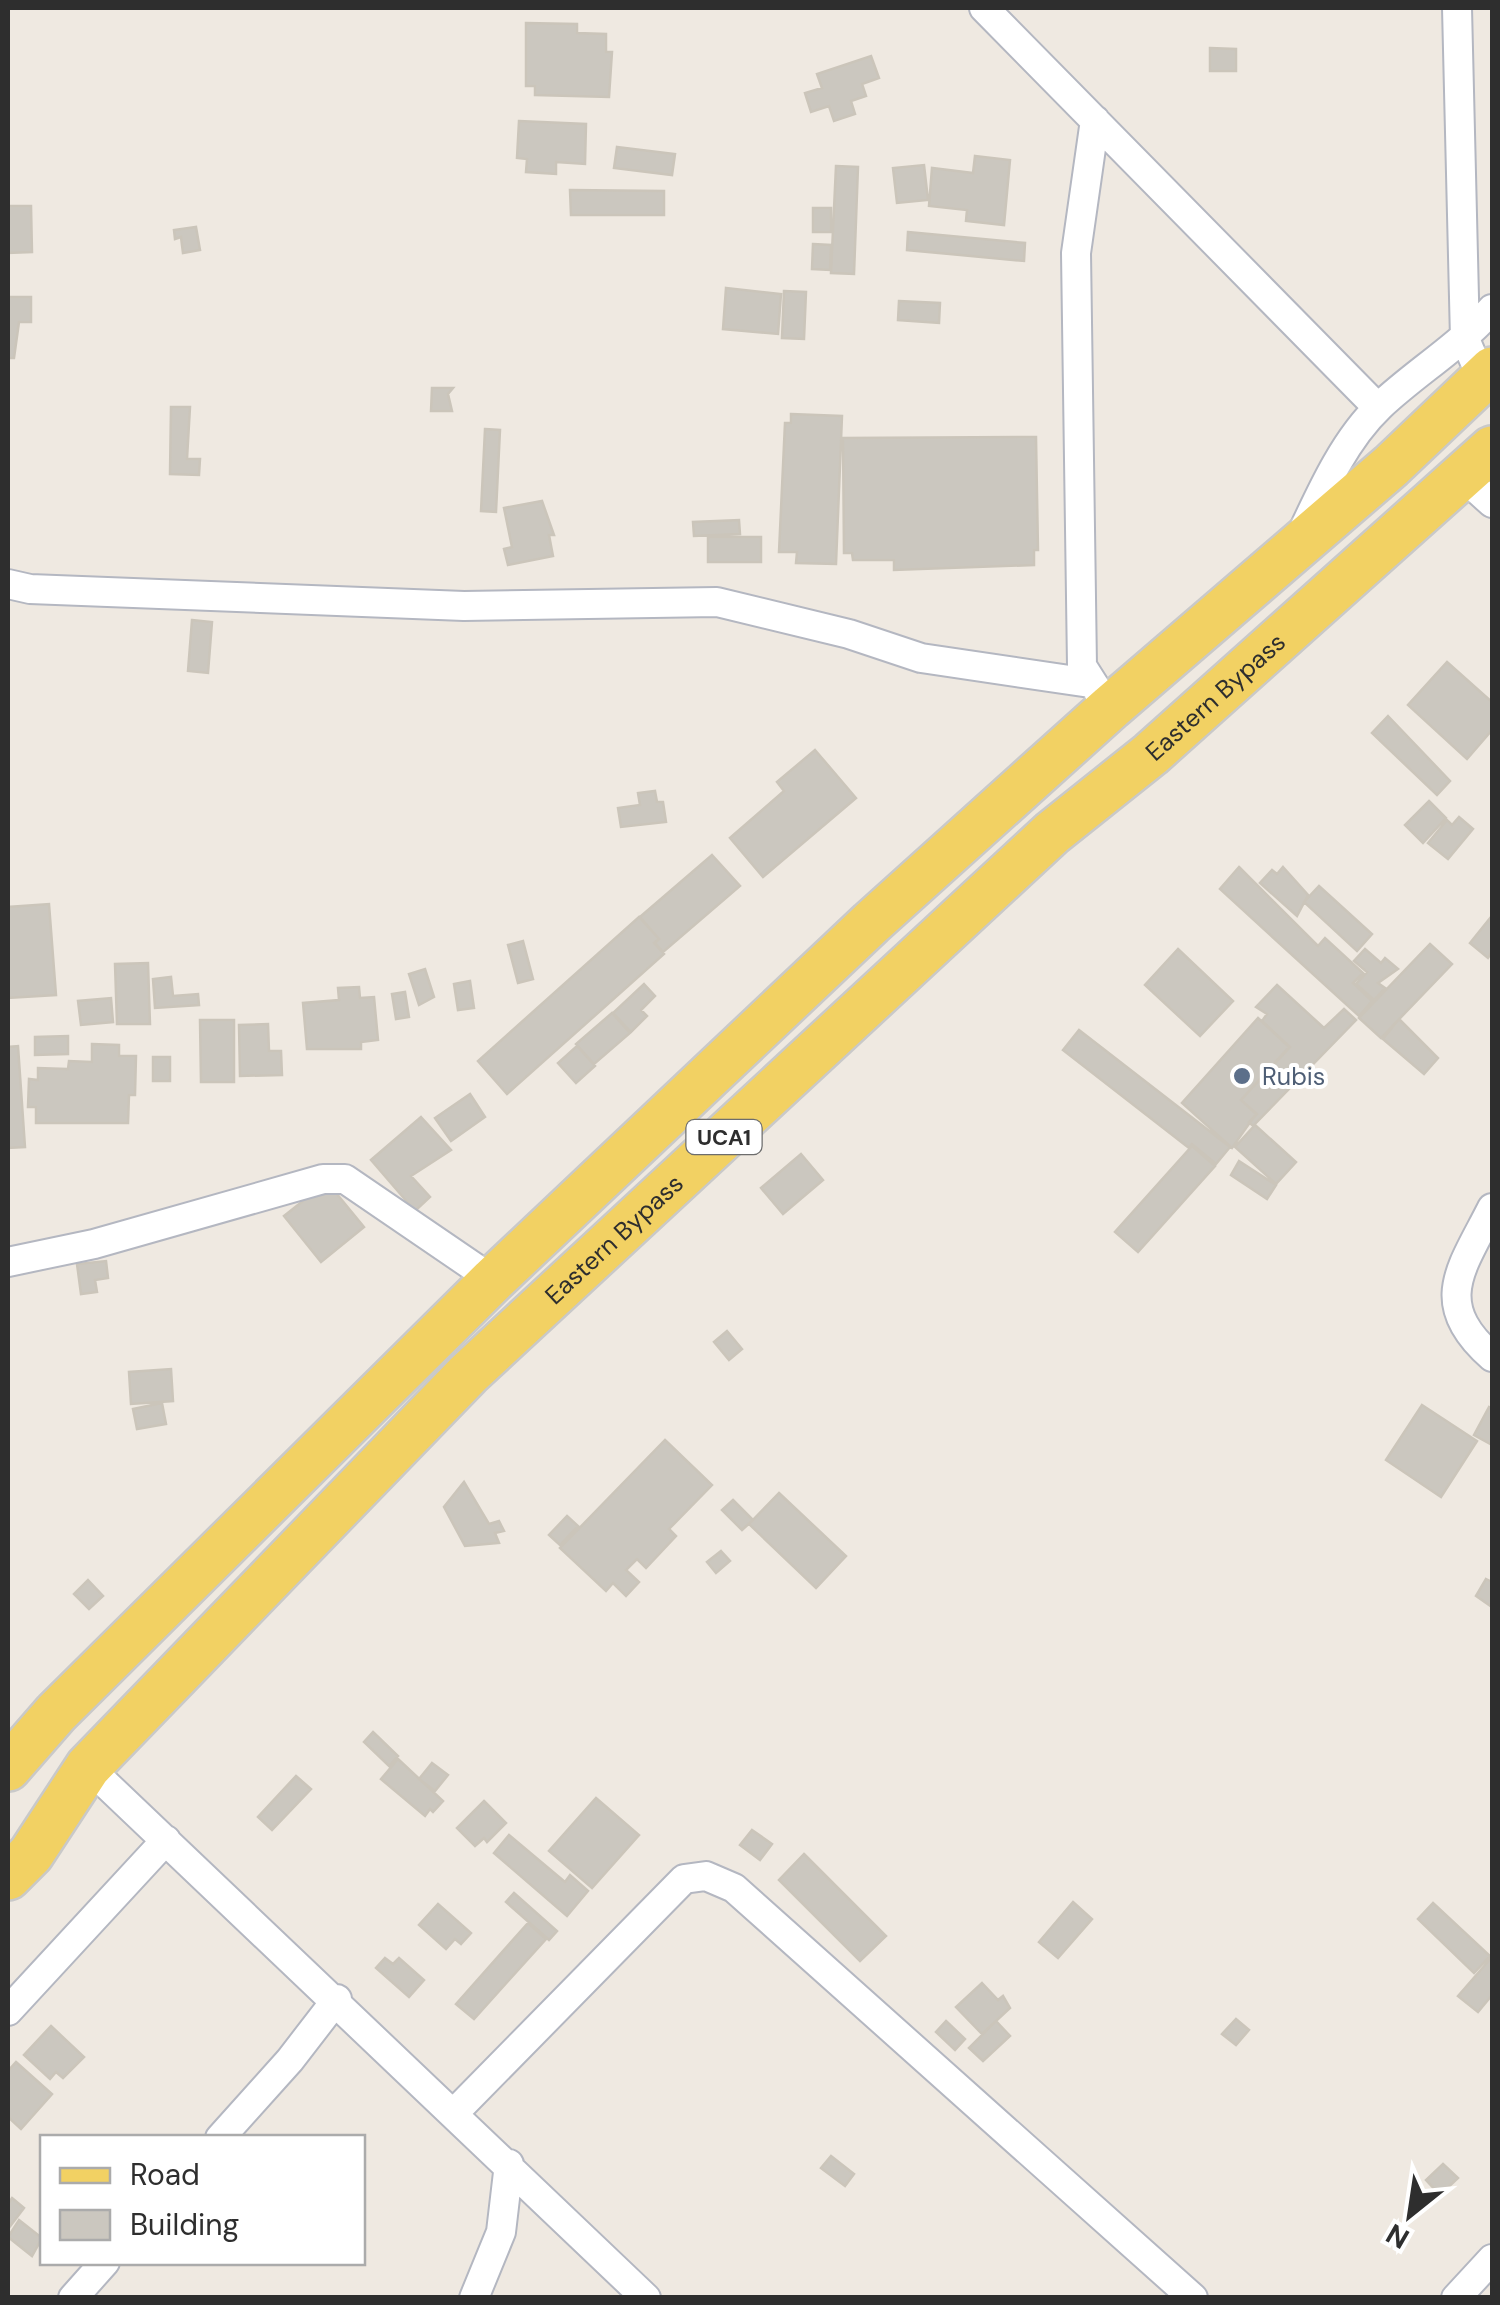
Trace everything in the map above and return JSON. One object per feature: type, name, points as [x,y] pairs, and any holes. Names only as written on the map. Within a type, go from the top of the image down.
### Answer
[{"type":"main road","name":"Eastern Bypass","points":[[8,1768],[56,1713],[493,1280],[871,923],[1100,695],[1294,552],[1480,363]]},
{"type":"main road","name":"Eastern Bypass","points":[[8,1876],[31,1854],[88,1766],[468,1374],[1052,833],[1482,476]]},
{"type":"street","points":[[984,8],[1378,408]]},
{"type":"street","points":[[1457,8],[1480,363]]},
{"type":"street","points":[[1095,120],[1076,253],[1082,666],[1100,695]]},
{"type":"street","points":[[1480,363],[1492,309]]},
{"type":"street","points":[[1294,552],[1326,481],[1378,408],[1480,363]]},
{"type":"street","points":[[8,585],[30,590],[464,606],[717,602],[849,634],[920,658],[1100,695]]},
{"type":"street","points":[[8,1262],[94,1244],[323,1179],[345,1179],[493,1280]]},
{"type":"street","points":[[1492,1208],[1453,1291],[1457,1313],[1476,1342],[1492,1357]]},
{"type":"street","points":[[88,1766],[646,2298]]},
{"type":"street","points":[[8,2012],[166,1840]]},
{"type":"street","points":[[454,2113],[684,1879],[706,1876],[734,1888],[1193,2298]]},
{"type":"street","points":[[223,2135],[290,2060],[336,1999]]},
{"type":"street","points":[[474,2298],[502,2232],[509,2164]]},
{"type":"street","points":[[72,2298],[102,2265]]},
{"type":"building","points":[[526,23],[577,24],[577,33],[606,34],[606,52],[612,52],[609,97],[535,95],[535,86],[526,86]]},
{"type":"building","points":[[1210,48],[1236,49],[1236,71],[1210,71]]},
{"type":"building","points":[[871,56],[879,78],[862,84],[866,96],[851,101],[855,114],[834,121],[829,106],[811,112],[805,93],[822,88],[817,74]]},
{"type":"building","points":[[519,121],[586,124],[585,164],[556,162],[556,174],[526,172],[527,159],[517,158]]},
{"type":"building","points":[[617,147],[675,154],[672,175],[614,168]]},
{"type":"building","points":[[975,156],[1010,160],[1004,225],[966,221],[967,210],[929,206],[932,168],[973,173]]},
{"type":"building","points":[[924,165],[928,200],[897,203],[893,168]]},
{"type":"building","points":[[836,166],[858,167],[854,274],[831,273]]},
{"type":"building","points":[[570,190],[664,191],[664,215],[571,215]]},
{"type":"building","points":[[8,206],[31,206],[32,252],[8,253]]},
{"type":"building","points":[[813,208],[831,208],[831,232],[813,232]]},
{"type":"building","points":[[196,227],[200,250],[183,253],[181,237],[175,239],[174,230]]},
{"type":"building","points":[[908,232],[1025,243],[1024,261],[907,250]]},
{"type":"building","points":[[813,244],[831,245],[830,270],[812,269]]},
{"type":"building","points":[[726,288],[781,294],[778,334],[723,329]]},
{"type":"building","points":[[784,291],[806,292],[804,339],[782,338]]},
{"type":"building","points":[[8,297],[31,297],[31,322],[19,322],[14,358],[8,358]]},
{"type":"building","points":[[899,301],[940,303],[939,323],[898,320]]},
{"type":"building","points":[[432,388],[453,388],[448,394],[452,411],[431,411]]},
{"type":"building","points":[[171,407],[190,407],[187,459],[200,459],[199,475],[170,474]]},
{"type":"building","points":[[791,414],[842,416],[836,564],[796,563],[797,552],[779,552],[785,423],[791,423]]},
{"type":"building","points":[[485,429],[500,430],[496,512],[481,511]]},
{"type":"building","points":[[1036,437],[1038,550],[1034,550],[1034,565],[894,570],[894,560],[853,560],[852,553],[844,553],[843,438]]},
{"type":"building","points":[[542,501],[554,535],[549,535],[553,556],[508,565],[504,549],[512,547],[504,508]]},
{"type":"building","points":[[739,520],[740,534],[694,536],[693,522]]},
{"type":"building","points":[[708,537],[761,537],[761,562],[708,562]]},
{"type":"building","points":[[192,620],[212,622],[208,673],[188,671]]},
{"type":"building","points":[[1447,662],[1492,702],[1492,730],[1467,759],[1408,705]]},
{"type":"building","points":[[1388,716],[1450,781],[1437,795],[1372,733]]},
{"type":"building","points":[[815,750],[856,798],[763,877],[730,838],[784,791],[777,782]]},
{"type":"building","points":[[655,791],[657,802],[663,802],[666,822],[621,827],[618,808],[640,805],[638,793]]},
{"type":"building","points":[[1429,801],[1446,818],[1423,843],[1405,825]]},
{"type":"building","points":[[1459,817],[1473,829],[1448,859],[1428,843],[1447,820],[1452,825]]},
{"type":"building","points":[[712,855],[740,886],[663,952],[655,943],[659,939],[640,917]]},
{"type":"building","points":[[1239,867],[1318,946],[1325,938],[1363,973],[1353,983],[1372,1001],[1359,1016],[1220,889]]},
{"type":"building","points":[[1283,867],[1308,895],[1297,916],[1260,883],[1272,870],[1277,874]]},
{"type":"building","points":[[1319,886],[1372,934],[1357,951],[1304,902]]},
{"type":"building","points":[[49,904],[56,995],[8,998],[8,907]]},
{"type":"building","points":[[639,917],[659,939],[654,943],[664,954],[507,1094],[478,1061]]},
{"type":"building","points":[[1491,917],[1492,952],[1488,958],[1470,943]]},
{"type":"building","points":[[523,941],[533,979],[518,983],[508,945]]},
{"type":"building","points":[[1430,944],[1452,964],[1381,1038],[1359,1018]]},
{"type":"building","points":[[1178,949],[1233,1001],[1200,1036],[1145,985]]},
{"type":"building","points":[[1365,949],[1381,963],[1385,958],[1398,969],[1378,983],[1385,988],[1374,1000],[1356,984],[1367,972],[1354,961]]},
{"type":"building","points":[[148,963],[150,1024],[117,1024],[115,964]]},
{"type":"building","points":[[425,969],[434,997],[419,1005],[409,974]]},
{"type":"building","points":[[171,977],[173,996],[198,994],[199,1005],[155,1008],[153,979]]},
{"type":"building","points":[[470,981],[474,1008],[458,1010],[454,984]]},
{"type":"building","points":[[644,984],[655,996],[641,1010],[647,1016],[631,1032],[613,1013]]},
{"type":"building","points":[[1277,985],[1324,1028],[1344,1009],[1356,1020],[1253,1126],[1249,1122],[1257,1114],[1241,1100],[1290,1047],[1262,1021],[1267,1014],[1256,1007]]},
{"type":"building","points":[[359,987],[360,998],[374,997],[378,1040],[361,1042],[361,1049],[307,1049],[303,1003],[339,1000],[338,988]]},
{"type":"building","points":[[405,992],[409,1017],[396,1019],[392,994]]},
{"type":"building","points":[[111,998],[113,1022],[81,1025],[78,1001]]},
{"type":"building","points":[[612,1013],[630,1033],[594,1064],[576,1044]]},
{"type":"building","points":[[1258,1018],[1289,1047],[1241,1100],[1256,1114],[1232,1148],[1182,1103]]},
{"type":"building","points":[[1399,1019],[1438,1058],[1424,1074],[1383,1039]]},
{"type":"building","points":[[200,1020],[234,1020],[234,1082],[201,1082]]},
{"type":"building","points":[[268,1024],[269,1051],[281,1051],[282,1075],[240,1076],[239,1025]]},
{"type":"building","points":[[1079,1030],[1230,1147],[1216,1164],[1192,1144],[1189,1148],[1063,1050]]},
{"type":"building","points":[[68,1036],[68,1054],[35,1055],[35,1037]]},
{"type":"building","points":[[92,1044],[119,1045],[119,1056],[136,1056],[135,1095],[129,1095],[128,1123],[36,1123],[36,1107],[28,1107],[29,1079],[38,1080],[38,1068],[68,1069],[69,1061],[92,1062]]},
{"type":"building","points":[[18,1046],[25,1147],[8,1148],[8,1047]]},
{"type":"building","points":[[577,1046],[595,1066],[576,1083],[558,1063]]},
{"type":"building","points":[[153,1057],[170,1057],[170,1081],[153,1081]]},
{"type":"building","points":[[470,1094],[485,1117],[451,1141],[435,1118]]},
{"type":"building","points":[[421,1117],[451,1150],[411,1176],[430,1197],[415,1211],[371,1160]]},
{"type":"building","points":[[1255,1125],[1296,1162],[1276,1184],[1235,1147]]},
{"type":"building","points":[[1192,1146],[1215,1166],[1138,1252],[1115,1232]]},
{"type":"building","points":[[801,1154],[823,1180],[783,1214],[761,1188]]},
{"type":"building","points":[[1239,1161],[1276,1185],[1267,1199],[1231,1175]]},
{"type":"building","points":[[327,1182],[364,1227],[321,1262],[284,1216]]},
{"type":"building","points":[[106,1261],[108,1278],[95,1280],[97,1292],[81,1294],[77,1264]]},
{"type":"building","points":[[727,1331],[742,1349],[729,1360],[714,1342]]},
{"type":"building","points":[[171,1369],[173,1401],[131,1404],[129,1372]]},
{"type":"building","points":[[162,1403],[166,1424],[137,1429],[133,1409]]},
{"type":"building","points":[[1422,1405],[1477,1441],[1441,1497],[1386,1460]]},
{"type":"building","points":[[1489,1407],[1492,1409],[1492,1445],[1474,1435]]},
{"type":"building","points":[[665,1440],[712,1485],[669,1529],[676,1536],[646,1568],[637,1559],[626,1570],[639,1582],[626,1596],[613,1583],[606,1591],[560,1548]]},
{"type":"building","points":[[464,1482],[489,1524],[499,1521],[504,1531],[495,1533],[499,1543],[465,1546],[444,1507]]},
{"type":"building","points":[[779,1493],[846,1556],[816,1588],[749,1524]]},
{"type":"building","points":[[733,1500],[753,1520],[742,1530],[722,1510]]},
{"type":"building","points":[[567,1516],[578,1526],[560,1545],[549,1535]]},
{"type":"building","points":[[721,1551],[730,1561],[716,1573],[707,1562]]},
{"type":"building","points":[[1486,1579],[1492,1582],[1492,1607],[1476,1596]]},
{"type":"building","points":[[88,1580],[103,1596],[89,1609],[74,1594]]},
{"type":"building","points":[[373,1732],[398,1756],[389,1766],[364,1742]]},
{"type":"building","points":[[398,1759],[443,1801],[433,1812],[430,1809],[425,1816],[381,1779]]},
{"type":"building","points":[[432,1763],[448,1775],[435,1791],[419,1779]]},
{"type":"building","points":[[296,1776],[311,1789],[272,1830],[258,1817]]},
{"type":"building","points":[[596,1798],[639,1835],[592,1888],[549,1851]]},
{"type":"building","points":[[484,1801],[506,1823],[487,1842],[484,1838],[475,1846],[457,1828]]},
{"type":"building","points":[[752,1830],[772,1844],[760,1860],[740,1845]]},
{"type":"building","points":[[509,1835],[565,1882],[570,1875],[588,1891],[567,1916],[494,1853]]},
{"type":"building","points":[[804,1854],[886,1936],[860,1961],[779,1880]]},
{"type":"building","points":[[514,1893],[557,1931],[549,1940],[506,1902]]},
{"type":"building","points":[[1073,1902],[1092,1919],[1058,1958],[1039,1942]]},
{"type":"building","points":[[1433,1903],[1490,1956],[1474,1973],[1418,1919]]},
{"type":"building","points":[[438,1904],[471,1933],[461,1944],[455,1939],[446,1949],[419,1925]]},
{"type":"building","points":[[528,1923],[546,1939],[474,2019],[456,2004]]},
{"type":"building","points":[[1492,1957],[1492,1995],[1478,2012],[1458,1996]]},
{"type":"building","points":[[385,1958],[393,1964],[399,1958],[424,1980],[409,1997],[376,1968]]},
{"type":"building","points":[[982,1983],[998,2000],[1003,1996],[1010,2008],[982,2034],[956,2007]]},
{"type":"building","points":[[1236,2019],[1249,2030],[1236,2045],[1222,2034]]},
{"type":"building","points":[[946,2021],[965,2039],[955,2050],[936,2032]]},
{"type":"building","points":[[996,2021],[1010,2036],[983,2061],[969,2048]]},
{"type":"building","points":[[51,2026],[84,2057],[63,2078],[56,2072],[50,2079],[24,2055]]},
{"type":"building","points":[[16,2062],[52,2094],[21,2129],[8,2117],[8,2071]]},
{"type":"building","points":[[831,2156],[854,2174],[845,2186],[821,2168]]},
{"type":"building","points":[[1443,2164],[1458,2178],[1440,2195],[1426,2180]]},
{"type":"building","points":[[12,2198],[24,2208],[8,2229],[8,2204]]},
{"type":"building","points":[[19,2220],[40,2236],[40,2242],[32,2256],[8,2237]]},
{"type":"place","name":"Rubis","points":[[1242,1076]]}]
